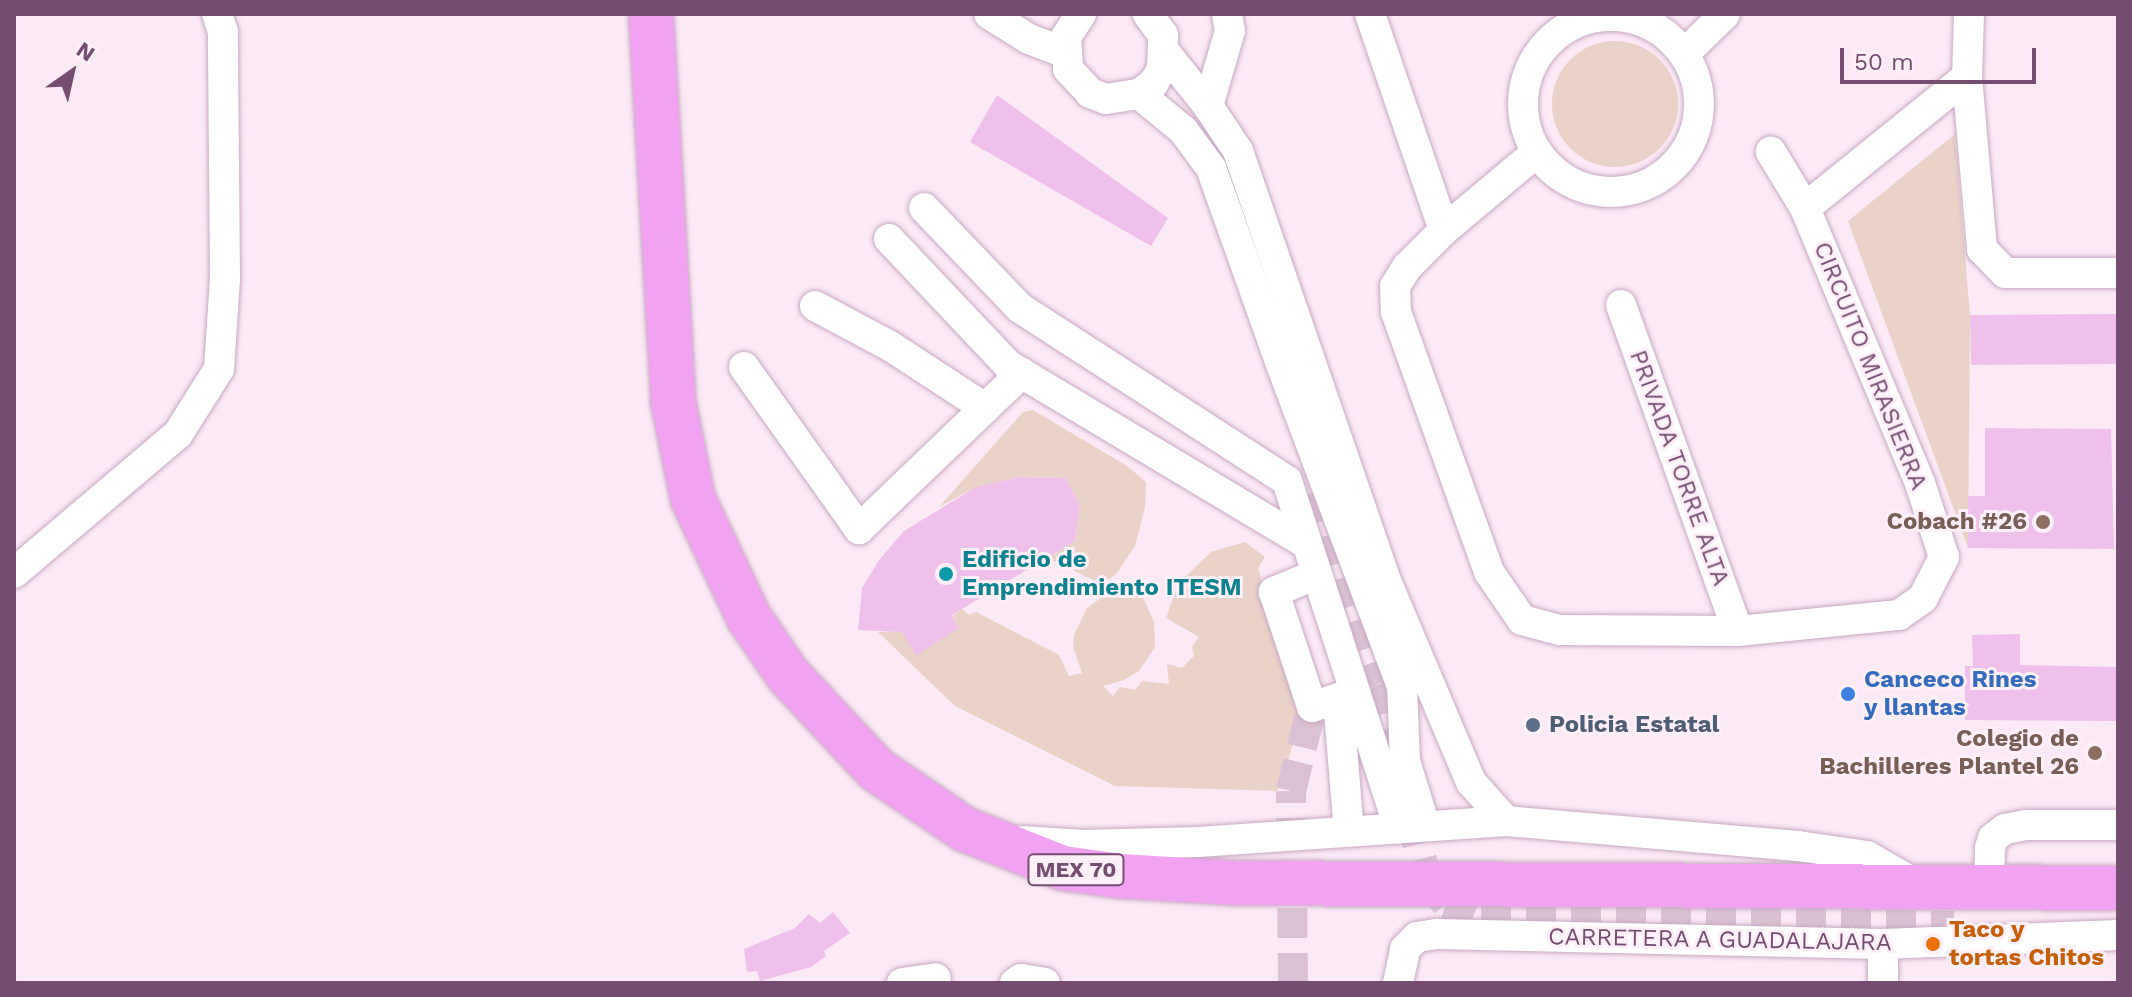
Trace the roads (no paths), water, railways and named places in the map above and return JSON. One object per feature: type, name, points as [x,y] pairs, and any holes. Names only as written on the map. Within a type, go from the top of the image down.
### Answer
[{"type":"highway","name":"MEX 70","points":[[651,14],[673,401],[693,499],[749,618],[788,675],[877,770],[985,839],[1063,868],[1121,876],[1234,883],[2118,888]]},
{"type":"street","points":[[14,573],[178,434],[219,369],[225,279],[223,32],[217,14]]},
{"type":"street","points":[[989,14],[1029,39],[1065,53]]},
{"type":"street","points":[[1081,14],[1066,37],[1068,69],[1090,93],[1106,99],[1139,94],[1153,84],[1162,69],[1165,52],[1163,35],[1148,14]]},
{"type":"street","points":[[1208,106],[1230,31],[1227,14]]},
{"type":"street","points":[[1370,14],[1444,230]]},
{"type":"street","points":[[1684,54],[1725,14]]},
{"type":"street","points":[[1969,14],[1967,77],[1982,249],[2005,273],[2118,273]]},
{"type":"street","points":[[1614,15],[1641,20],[1665,33],[1684,54],[1697,82],[1699,113],[1694,135],[1683,156],[1667,173],[1633,190],[1586,189],[1559,175],[1537,152],[1525,127],[1522,100],[1534,61],[1541,49],[1561,30],[1586,18],[1614,15]]},
{"type":"street","points":[[1165,52],[1208,106],[1238,151],[1384,576],[1471,782],[1506,821]]},
{"type":"street","points":[[1805,208],[1967,77]]},
{"type":"street","points":[[1139,94],[1183,130],[1211,168],[1402,686],[1412,827]]},
{"type":"street","points":[[1211,168],[1238,151]]},
{"type":"street","name":"CIRCUITO MIRASIERRA","points":[[1537,152],[1444,230],[1407,267],[1395,286],[1396,312],[1489,572],[1522,620],[1560,630],[1738,631],[1899,615],[1923,598],[1944,557],[1920,483],[1805,208],[1771,152]]},
{"type":"street","points":[[924,208],[1020,308],[1287,481],[1317,574],[1347,696],[1412,827]]},
{"type":"street","points":[[889,239],[1008,365],[1307,544]]},
{"type":"street","name":"PRIVADA TORRE ALTA","points":[[1621,305],[1738,631]]},
{"type":"street","points":[[815,306],[890,346],[985,408]]},
{"type":"street","points":[[973,328],[1020,308]]},
{"type":"street","points":[[1280,362],[1281,405],[1312,493]]},
{"type":"street","points":[[744,367],[859,529],[1022,373]]},
{"type":"street","points":[[1093,416],[1120,373]]},
{"type":"street","points":[[1317,574],[1274,592],[1312,707],[1347,696]]},
{"type":"street","points":[[1347,696],[1349,832]]},
{"type":"street","points":[[985,839],[1083,845],[1198,842],[1506,821],[1798,846],[1867,856],[1925,889]]},
{"type":"street","points":[[1989,889],[1990,848],[1993,838],[2005,829],[2026,825],[2118,825]]},
{"type":"street","points":[[1954,926],[2022,939]]},
{"type":"street","name":"CARRETERA A GUADALAJARA","points":[[1401,981],[1405,949],[1417,937],[1437,934],[1883,944],[2118,935]]},
{"type":"street","points":[[1883,944],[1883,983]]},
{"type":"street","points":[[902,983],[936,978]]},
{"type":"street","points":[[1015,983],[1021,979],[1045,983]]},
{"type":"tunnel","points":[[1312,493],[1375,685],[1423,864],[1429,882],[1446,904],[1481,917],[1954,926]]},
{"type":"tunnel","points":[[1293,983],[1291,791],[1312,707]]},
{"type":"place","name":"Cobach #26","points":[[2043,522]]},
{"type":"place","name":"Edificio de Emprendimiento ITESM","points":[[946,574]]},
{"type":"place","name":"Canceco Rines y llantas","points":[[1848,694]]},
{"type":"place","name":"Policia Estatal","points":[[1533,725]]},
{"type":"place","name":"Colegio de Bachilleres Plantel 26","points":[[2095,753]]},
{"type":"place","name":"Taco y tortas Chitos","points":[[1933,944]]}]
